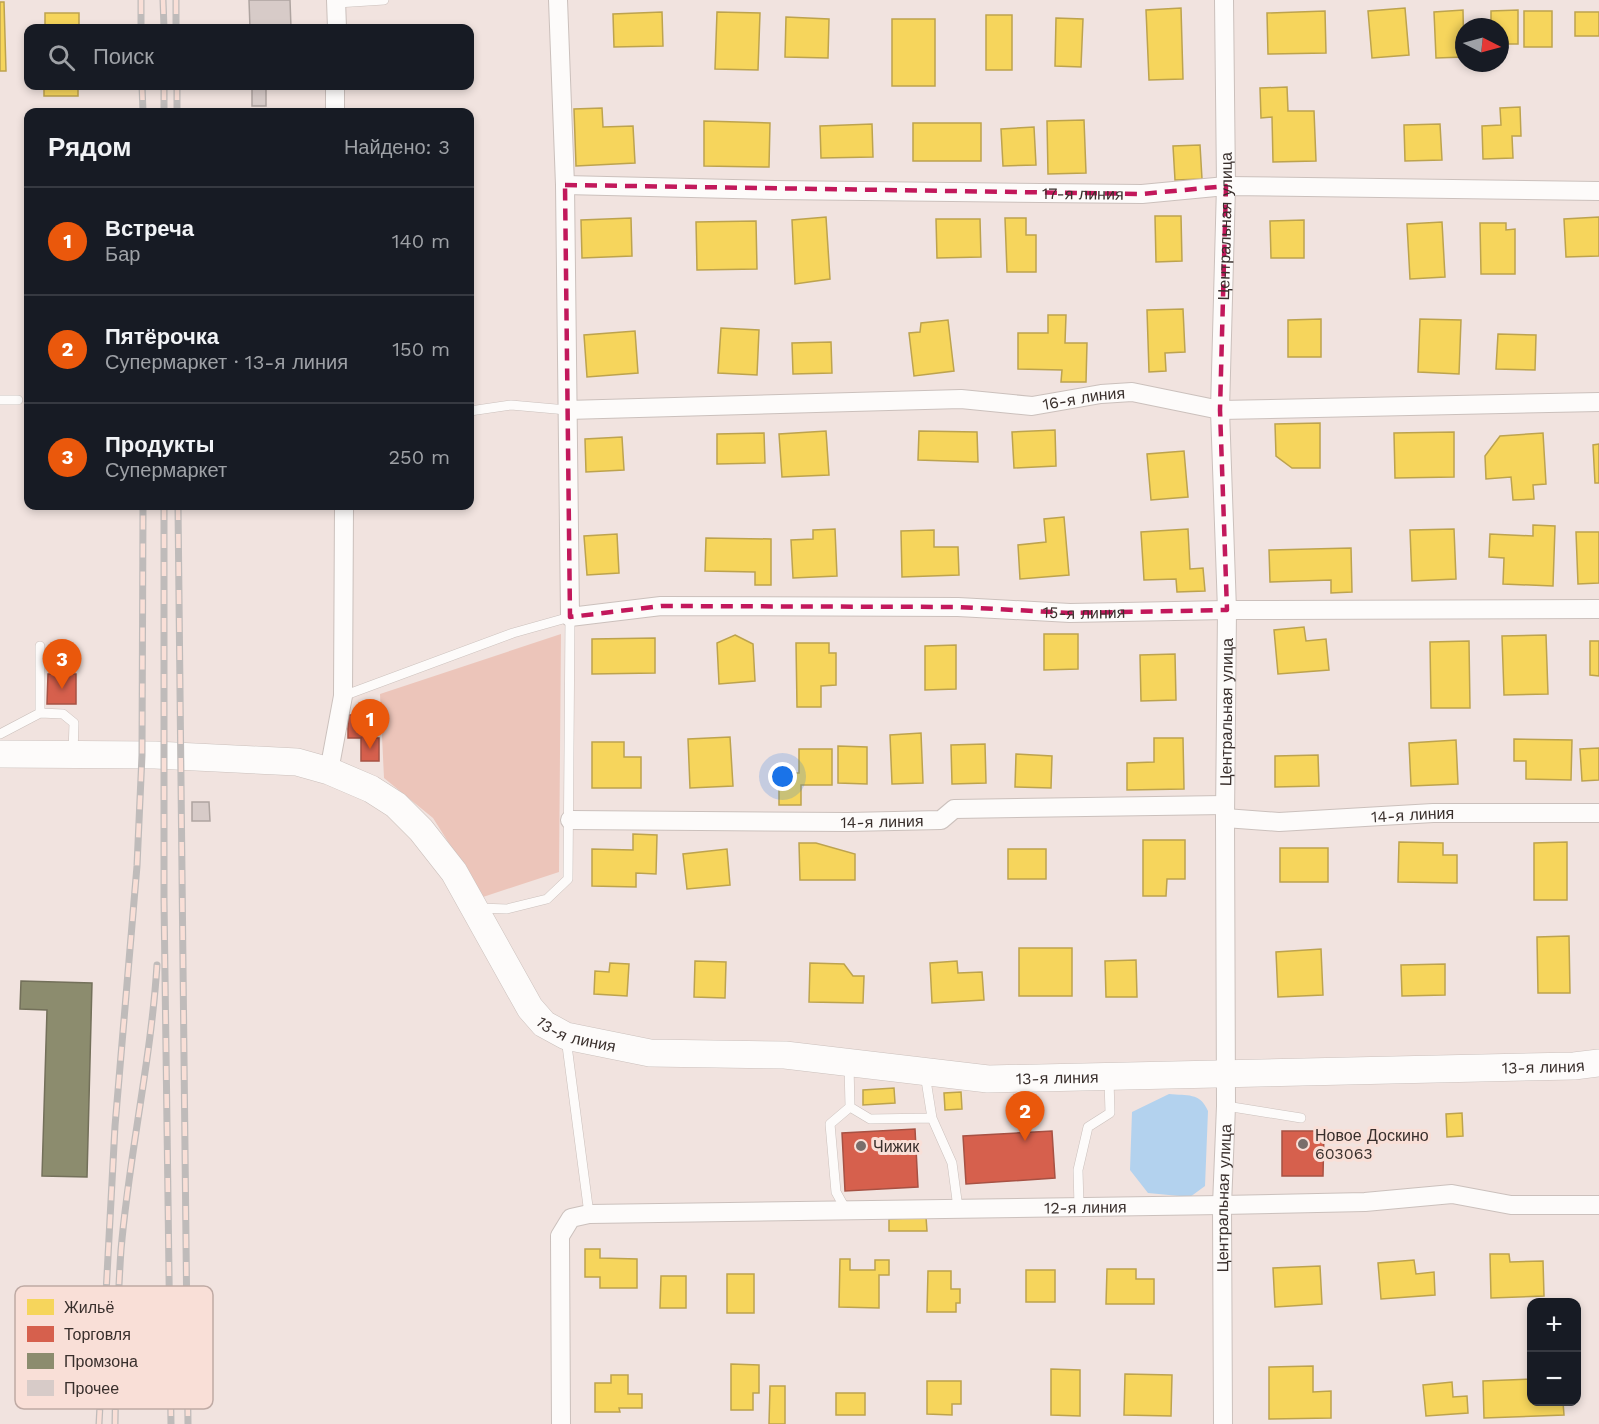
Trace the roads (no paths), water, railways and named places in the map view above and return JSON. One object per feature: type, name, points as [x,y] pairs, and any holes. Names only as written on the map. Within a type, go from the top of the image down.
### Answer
[{"type":"street","points":[[558,0],[565,185],[570,617]]},
{"type":"street","name":"Центральная улица","points":[[1223,1424],[1222,1205],[1226,1106],[1227,610],[1220,410],[1226,186],[1224,0]]},
{"type":"street","points":[[337,2],[337,24]]},
{"type":"street","points":[[335,90],[335,108]]},
{"type":"street","name":"17-я линия","points":[[565,185],[1142,194],[1226,186],[1599,191]]},
{"type":"street","name":"16-я линия","points":[[567,410],[962,399],[1032,406],[1101,394],[1132,392],[1220,410],[1599,402]]},
{"type":"street","points":[[329,771],[343,696],[344,510]]},
{"type":"street","name":"15-я линия","points":[[570,617],[661,606],[958,607],[1070,614],[1227,610],[1599,609]]},
{"type":"street","name":"13-я линия","points":[[0,754],[155,755],[297,762],[329,771],[371,789],[396,805],[421,830],[454,872],[530,1008],[544,1024],[566,1036],[650,1053],[784,1055],[988,1079],[1574,1066],[1599,1063]]},
{"type":"street","name":"14-я линия","points":[[570,820],[941,820],[954,808],[1225,812],[1279,822],[1433,813],[1599,813]]},
{"type":"street","name":"12-я линия","points":[[561,1424],[560,1236],[571,1218],[589,1214],[1365,1202],[1452,1194],[1511,1205],[1599,1205]]},
{"type":"lane","points":[[337,2],[384,0]]},
{"type":"lane","points":[[0,399],[18,400]]},
{"type":"lane","points":[[474,410],[511,405],[567,410]]},
{"type":"lane","points":[[343,696],[513,633],[570,617],[568,879],[547,899],[507,909],[475,907]]},
{"type":"lane","points":[[40,645],[40,713]]},
{"type":"lane","points":[[0,734],[40,713],[63,714],[74,723],[73,755]]},
{"type":"lane","points":[[566,1036],[589,1214]]},
{"type":"lane","points":[[846,1210],[836,1192],[831,1124],[850,1107],[849,1063]]},
{"type":"lane","points":[[924,1071],[932,1118],[952,1163],[958,1208]]},
{"type":"lane","points":[[1079,1206],[1078,1170],[1088,1126],[1110,1113],[1109,1077]]},
{"type":"lane","points":[[1226,1106],[1301,1118]]},
{"type":"lane","points":[[850,1107],[870,1119],[932,1118]]},
{"type":"water","points":[[1169,1094],[1197,1098],[1208,1111],[1205,1186],[1190,1197],[1148,1193],[1130,1170],[1132,1112]]},
{"type":"railway","points":[[141,0],[141,24]]},
{"type":"railway","points":[[163,0],[164,24]]},
{"type":"railway","points":[[176,0],[176,24]]},
{"type":"railway","points":[[142,90],[143,108]]},
{"type":"railway","points":[[164,90],[164,108]]},
{"type":"railway","points":[[177,90],[177,108]]},
{"type":"railway","points":[[106,1286],[115,1126],[137,866],[142,755],[143,510]]},
{"type":"railway","points":[[164,510],[164,900],[169,1286]]},
{"type":"railway","points":[[178,510],[186,1286]]},
{"type":"railway","points":[[119,1286],[129,1179],[150,1036],[157,965]]},
{"type":"railway","points":[[99,1424],[100,1409]]},
{"type":"railway","points":[[115,1409],[115,1424]]},
{"type":"railway","points":[[171,1409],[171,1424]]},
{"type":"railway","points":[[188,1409],[188,1424]]},
{"type":"place","name":"Продукты","points":[[62,689]]},
{"type":"place","name":"Встреча","points":[[370,749]]},
{"type":"place","name":"Пятёрочка","points":[[1025,1141]]},
{"type":"place","name":"Новое Доскино 603063","points":[[1303,1144]]},
{"type":"place","name":"Чижик","points":[[861,1146]]}]
